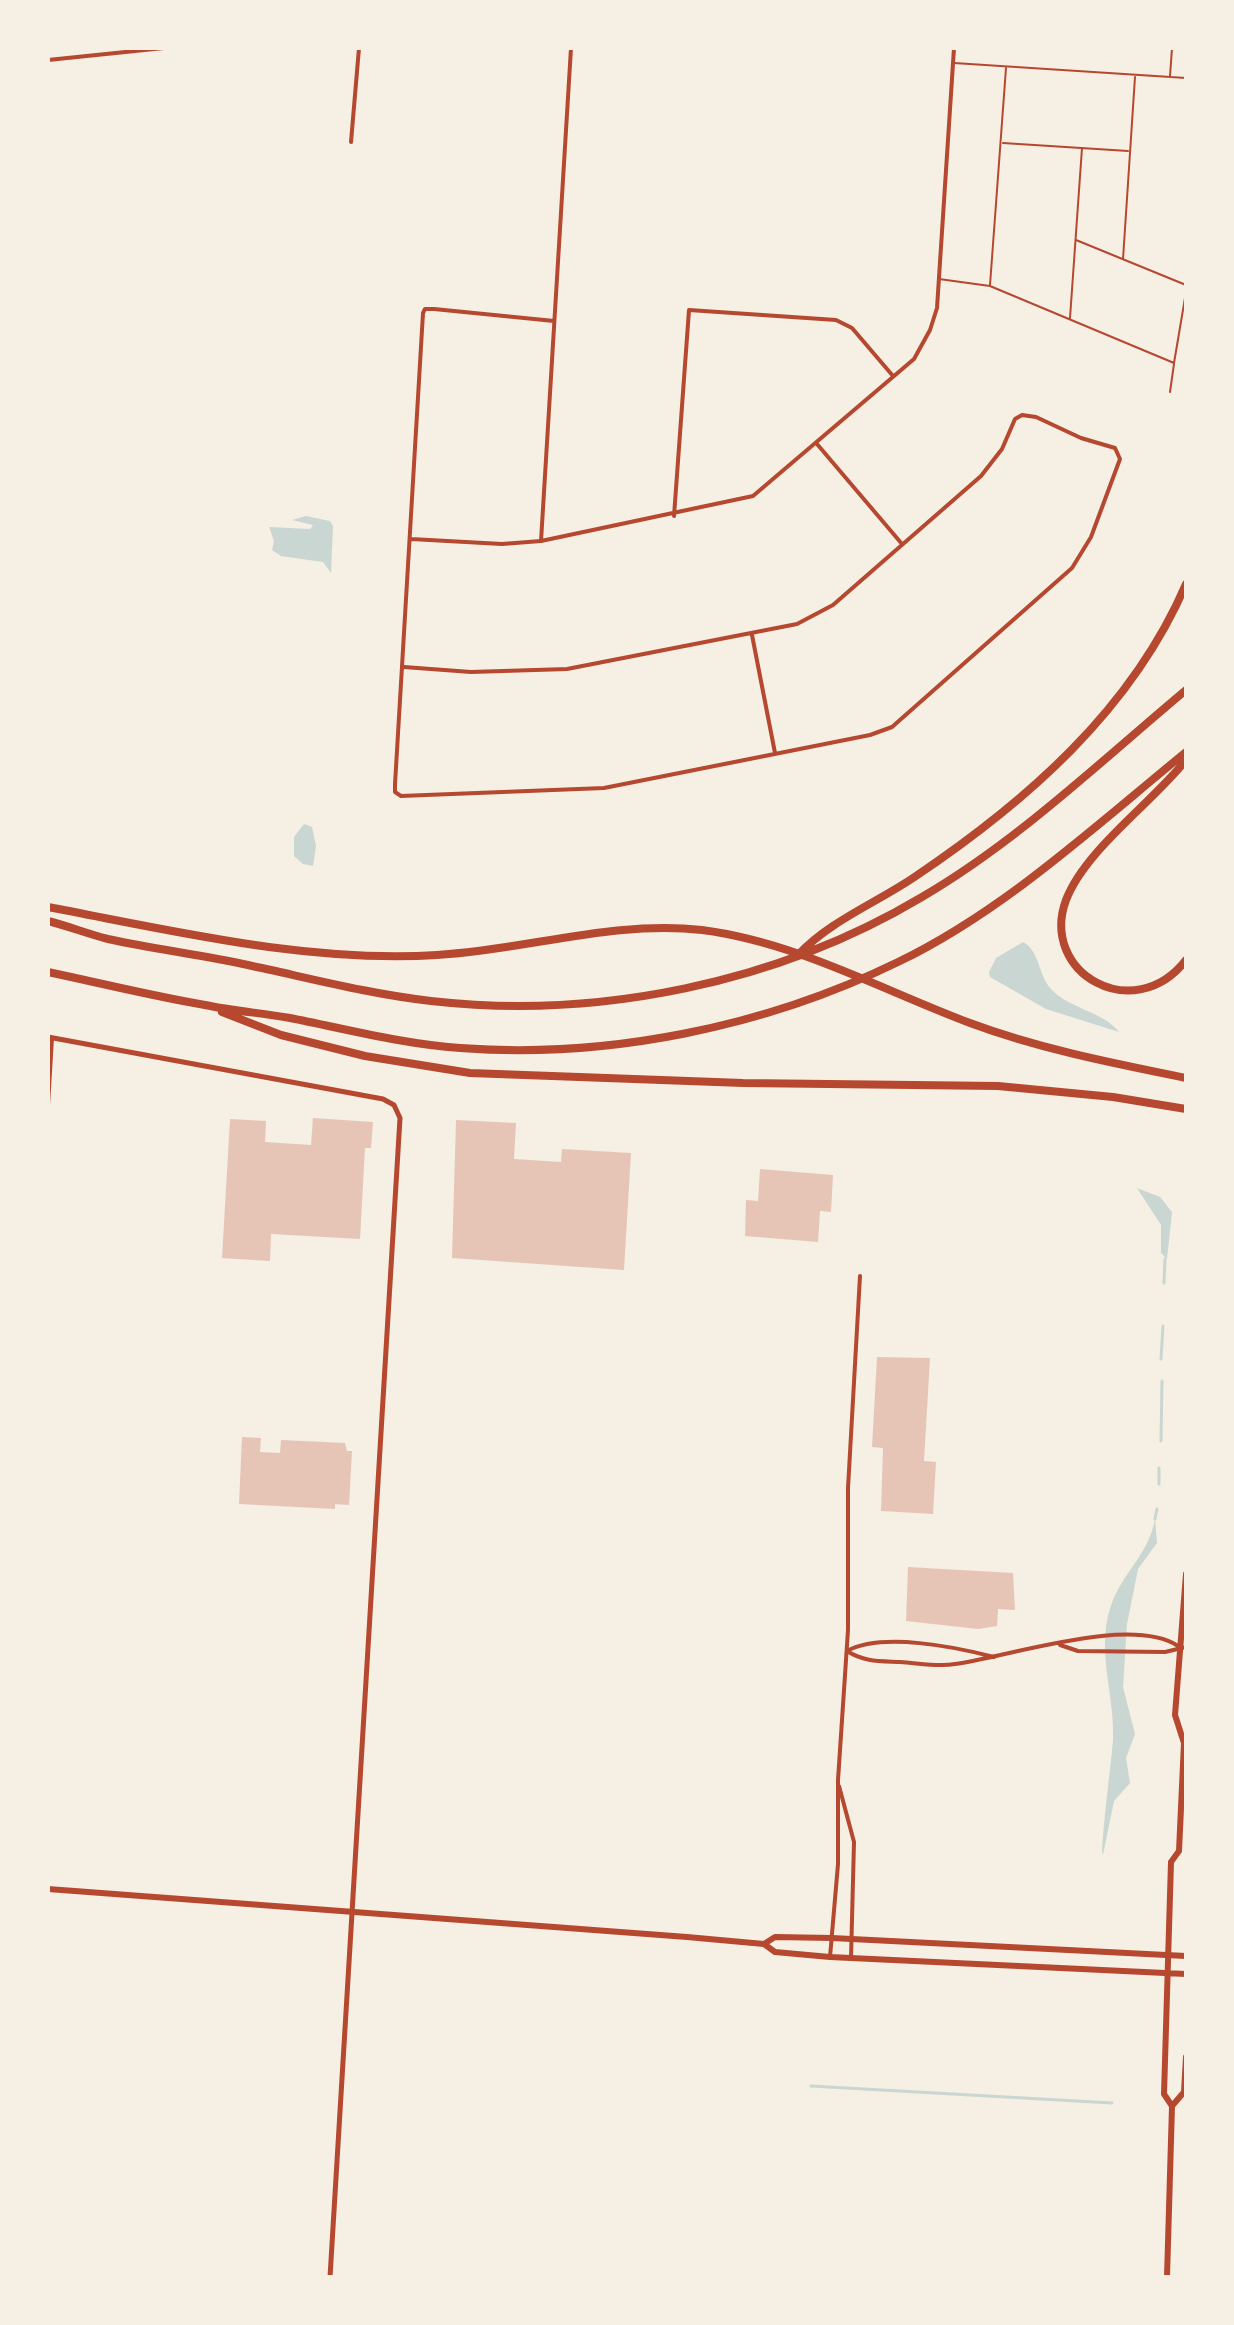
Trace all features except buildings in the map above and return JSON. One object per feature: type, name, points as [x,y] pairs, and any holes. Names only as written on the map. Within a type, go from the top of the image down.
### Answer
[{"type":"highway","points":[[796,956],[819,932],[886,896],[951,853],[1072,750],[1103,719],[1143,665],[1186,584]]},
{"type":"highway","points":[[48,921],[105,938],[433,1001],[529,1005],[629,999],[757,970],[861,932],[985,856],[1186,690]]},
{"type":"highway","points":[[48,972],[206,1006],[460,1048],[554,1048],[637,1041],[711,1028],[833,991],[899,962],[967,923],[1039,871],[1186,752]]},
{"type":"highway","points":[[1186,760],[1079,875],[1066,901],[1062,922],[1067,948],[1075,961],[1084,975],[1104,989],[1132,993],[1177,972],[1186,960]]},
{"type":"highway","points":[[48,907],[278,948],[350,954],[438,955],[660,927],[745,938],[799,954],[1034,1045],[1089,1060],[1186,1078]]},
{"type":"highway","points":[[206,1006],[281,1035],[365,1056],[470,1073],[743,1083],[998,1086],[1113,1097],[1186,1109]]},
{"type":"main road","points":[[1167,2277],[1172,2106],[1164,2094],[1165,1974],[1171,1862],[1179,1851],[1185,1741],[1175,1715],[1186,1574]]},
{"type":"main road","points":[[1179,1851],[1186,1856]]},
{"type":"main road","points":[[48,1889],[764,1944],[775,1952],[830,1957],[1186,1974]]},
{"type":"main road","points":[[764,1944],[775,1937],[832,1938],[1186,1956]]},
{"type":"main road","points":[[1172,2106],[1184,2092],[1186,2057]]},
{"type":"street","points":[[48,60],[164,48]]},
{"type":"street","points":[[351,142],[359,48]]},
{"type":"street","points":[[541,541],[571,48]]},
{"type":"street","points":[[411,539],[502,544],[541,541],[674,516],[753,496],[914,359],[930,330],[937,308],[954,48]]},
{"type":"street","points":[[404,667],[546,672],[778,630],[814,617],[981,476],[1002,449],[1015,419],[1022,415],[1036,417],[1056,428],[1115,448],[1119,453],[1094,531],[1072,568],[909,716],[876,733],[604,788],[401,796],[395,792],[425,309],[554,321]]},
{"type":"street","points":[[674,516],[689,310],[836,320],[852,328],[893,376]]},
{"type":"street","points":[[817,444],[902,544]]},
{"type":"street","points":[[752,635],[775,753]]},
{"type":"street","points":[[48,1105],[50,1038],[383,1099],[394,1105],[400,1118],[330,2277]]},
{"type":"street","points":[[830,1957],[838,1864],[838,1780],[847,1651],[848,1488],[860,1276]]},
{"type":"street","points":[[847,1651],[861,1660],[936,1664],[1060,1645],[1078,1636],[1166,1638],[1182,1646]]},
{"type":"street","points":[[847,1651],[861,1643],[931,1645],[954,1646],[994,1657]]},
{"type":"street","points":[[1060,1645],[1078,1651],[1165,1652],[1182,1646]]},
{"type":"street","points":[[838,1780],[854,1842],[851,1958]]},
{"type":"lane","points":[[1170,77],[1172,48]]},
{"type":"lane","points":[[953,63],[1186,78]]},
{"type":"lane","points":[[990,286],[1006,68]]},
{"type":"lane","points":[[1123,259],[1135,75]]},
{"type":"lane","points":[[1002,143],[1130,151]]},
{"type":"lane","points":[[1070,320],[1082,148]]},
{"type":"lane","points":[[1076,240],[1186,285]]},
{"type":"lane","points":[[939,279],[990,286],[1174,363]]},
{"type":"lane","points":[[1170,392],[1186,292]]},
{"type":"shaded area","points":[[306,516],[330,521],[333,526],[331,573],[323,562],[281,556],[272,550],[274,541],[269,527],[310,529],[313,525],[292,520]]},
{"type":"shaded area","points":[[304,824],[312,827],[316,846],[313,866],[303,864],[294,856],[294,837]]},
{"type":"shaded area","points":[[1023,942],[1033,951],[1044,977],[1058,996],[1104,1019],[1119,1032],[1046,1009],[990,977],[989,972],[996,958]]},
{"type":"shaded area","points":[[1137,1188],[1160,1197],[1172,1212],[1167,1259],[1161,1253],[1161,1225]]},
{"type":"shaded area","points":[[1155,1519],[1157,1543],[1138,1569],[1127,1624],[1123,1687],[1135,1734],[1126,1758],[1130,1783],[1114,1801],[1103,1855],[1113,1740],[1105,1635],[1113,1600],[1143,1551]]},
{"type":"waterway","points":[[1164,1283],[1165,1259]]},
{"type":"waterway","points":[[1161,1359],[1163,1326]]},
{"type":"waterway","points":[[1161,1441],[1162,1381]]},
{"type":"waterway","points":[[1159,1468],[1159,1484]]},
{"type":"waterway","points":[[1155,1519],[1157,1509]]},
{"type":"waterway","points":[[811,2086],[1112,2103]]}]
